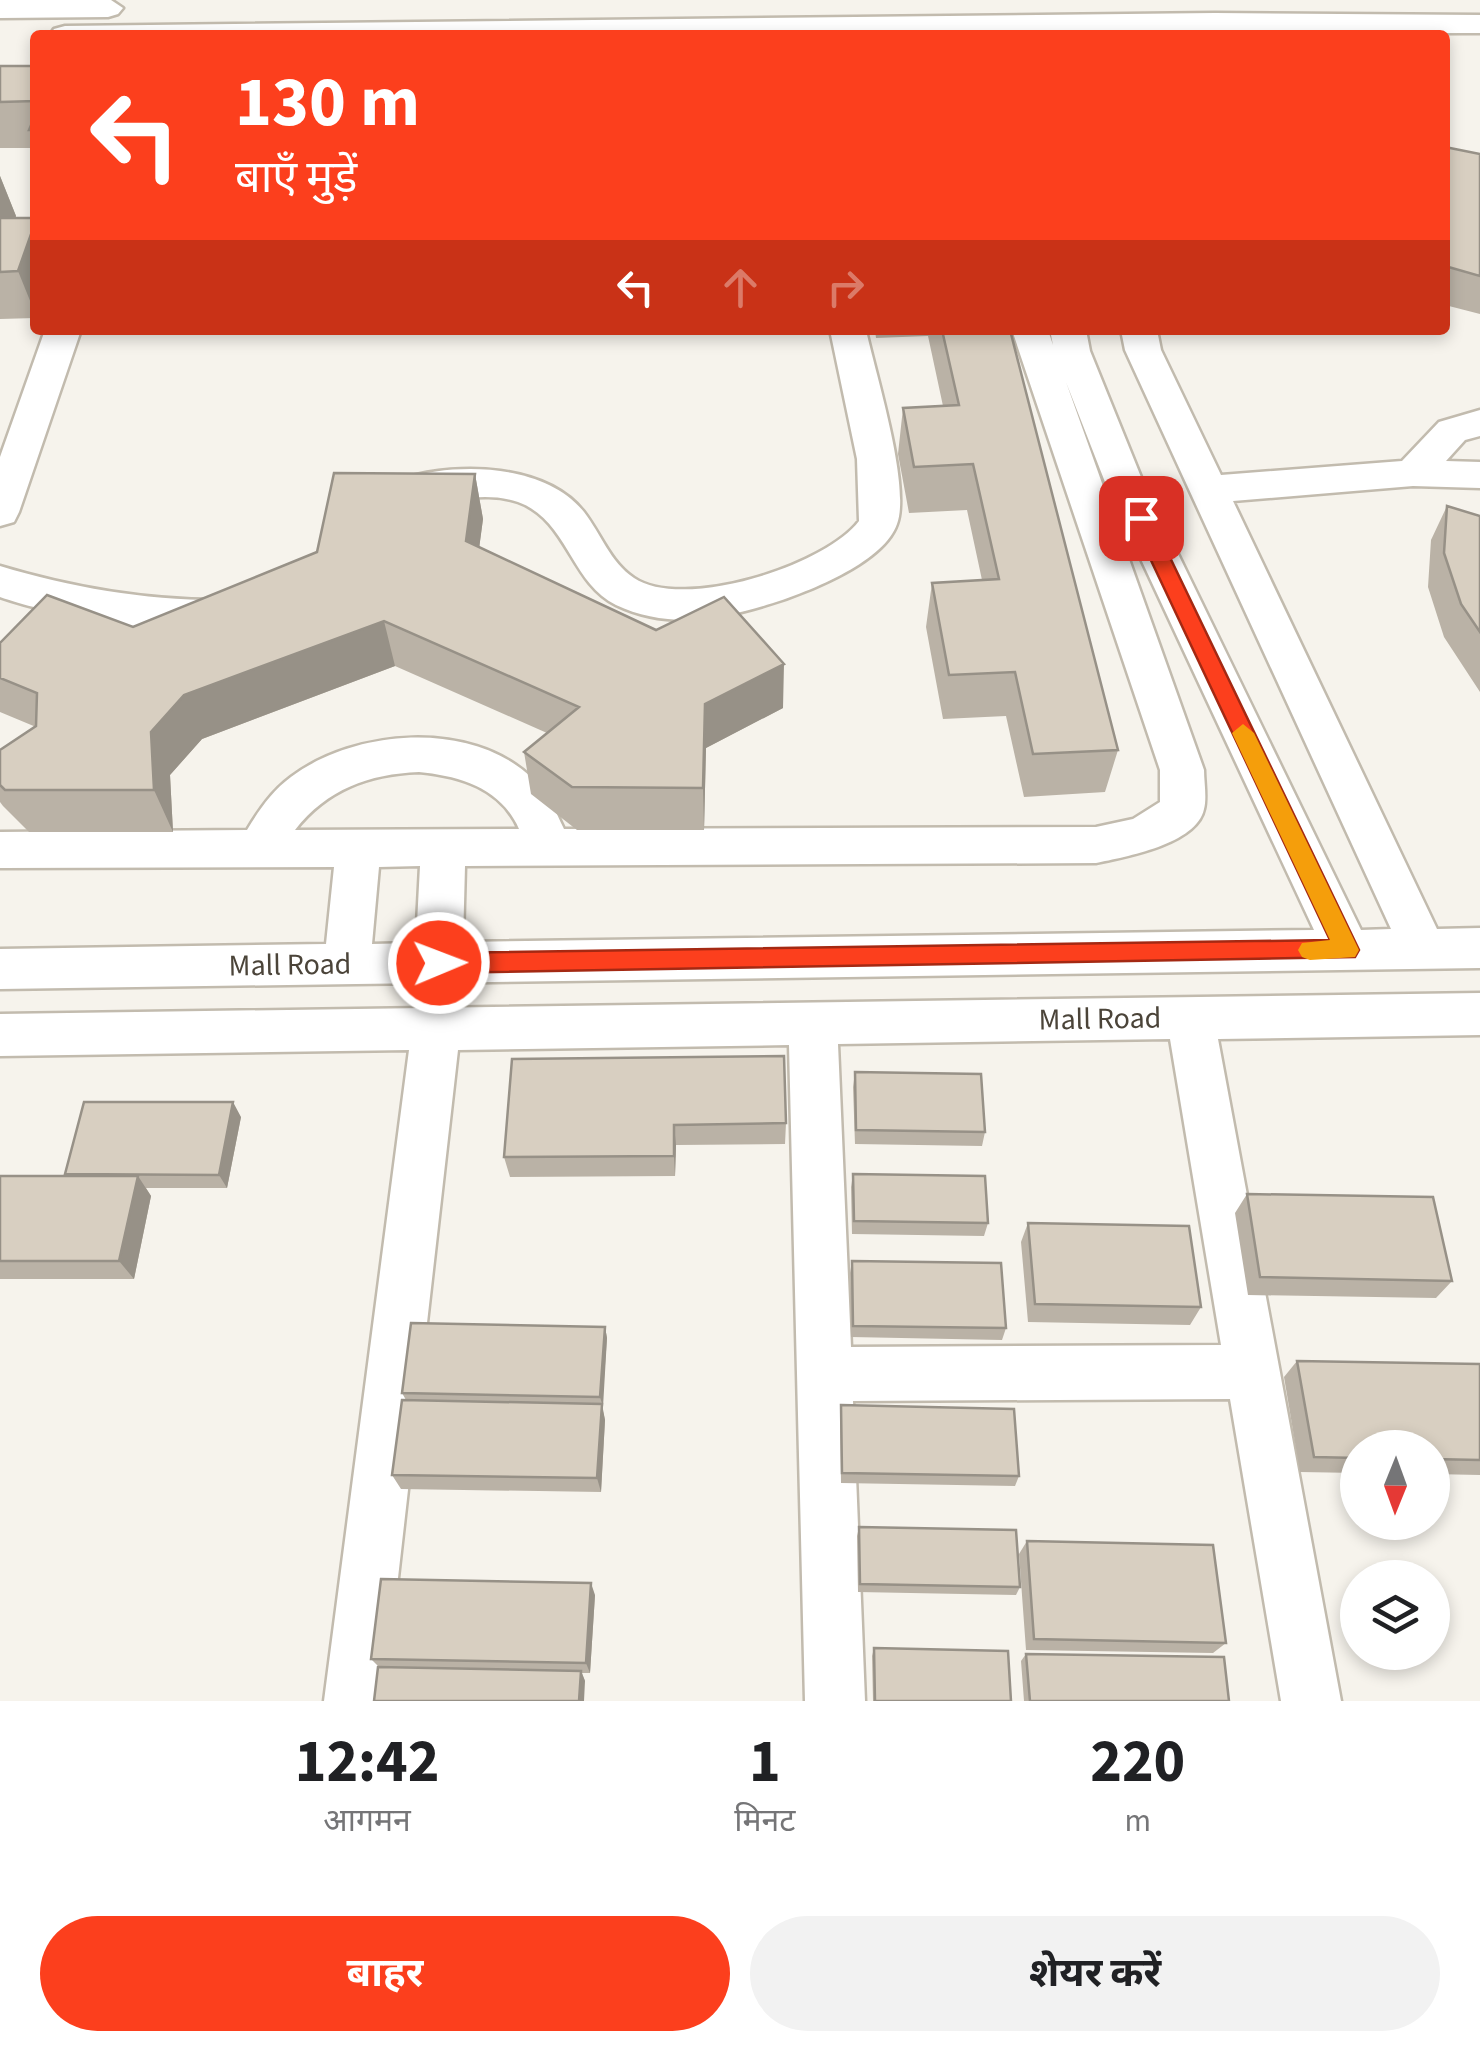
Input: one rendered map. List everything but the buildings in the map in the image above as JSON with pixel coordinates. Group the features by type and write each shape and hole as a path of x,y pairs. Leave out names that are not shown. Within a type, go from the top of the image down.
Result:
{"street":[{"path":"147,30 559,2 956,0"},
{"path":"0,9 841,30 1076,19 1480,24"},
{"path":"0,36 30,35"},
{"path":"0,512 61,335"},
{"path":"384,492 440,484 539,495 558,508 570,523 605,581 637,598 674,604 711,603 825,566 860,548 879,524 878,483 849,335"},
{"path":"0,850 1096,845 1144,835 1182,810 1182,770 1032,335"},
{"path":"1069,335 1124,482 1347,950"},
{"path":"1141,335 1144,350 1207,490 1423,948"},
{"path":"1413,473 1452,431 1480,423"},
{"path":"1207,490 1413,473 1480,476"},
{"path":"0,581 38,593 191,618 230,614 260,600"},
{"path":"260,849 286,808 323,779 369,760 418,753 465,760 505,780 534,810 548,848"},
{"path":"439,963 442,848"},
{"path":"347,964 358,849"},
{"name":"Mall Road","path":"0,970 1480,948"},
{"name":"Mall Road","path":"0,1035 1480,1014"},
{"path":"1190,1018 1311,1701"},
{"path":"813,1023 835,1701"},
{"path":"354,1701 436,1028"},
{"path":"824,1374 1252,1372"}],"slow traffic":[{"path":"1243,733 1347,950 1310,950"}],"route":[{"path":"439,963 1347,950 1141,518"}]}
